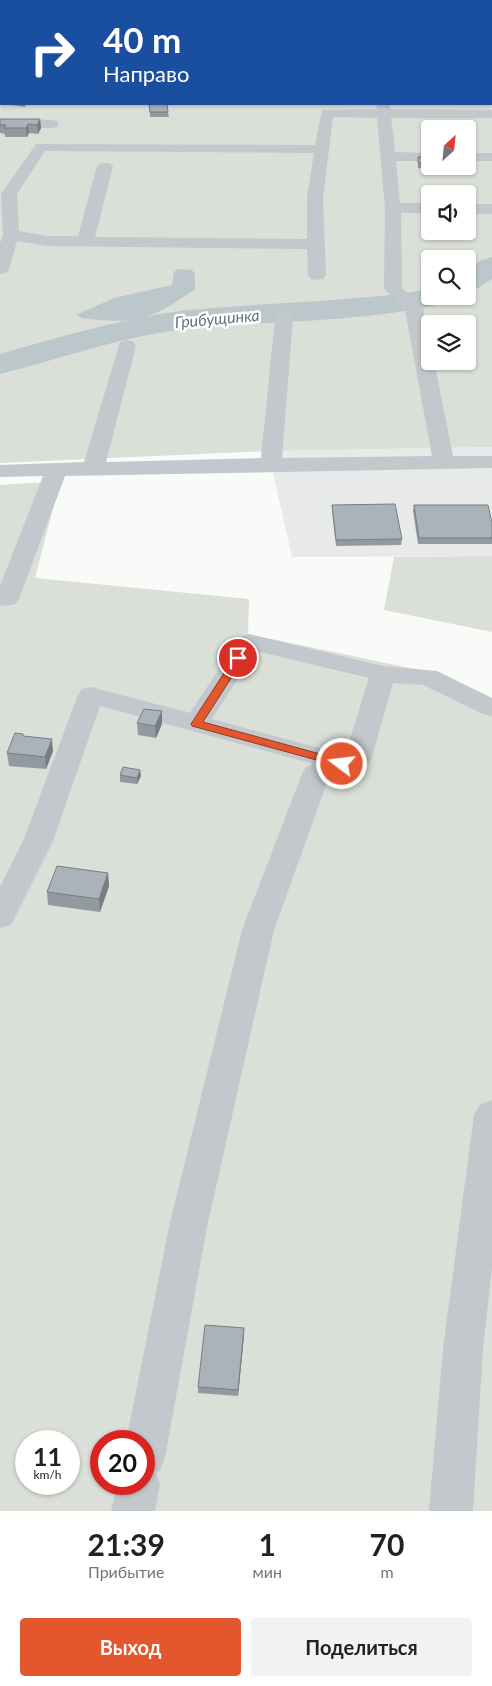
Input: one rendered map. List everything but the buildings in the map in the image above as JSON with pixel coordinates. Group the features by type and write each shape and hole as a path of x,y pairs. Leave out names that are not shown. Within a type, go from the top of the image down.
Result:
{"lane":[{"path":"316,275 315,198 328,108 383,108 492,114"},
{"path":"383,108 393,208 393,289 414,308 444,463"},
{"path":"0,123 55,118 41,148 9,194 12,235 0,270"},
{"path":"41,148 322,149"},
{"path":"388,156 421,157"},
{"path":"476,157 492,157"},
{"path":"85,242 105,166"},
{"path":"393,208 421,208"},
{"path":"476,209 492,209"},
{"path":"12,235 46,241 315,244"},
{"path":"271,465 284,318"},
{"path":"93,469 127,346"},
{"path":"0,472 492,462"},
{"path":"7,599 56,470"},
{"path":"196,724 249,642 383,674 428,677 492,708"},
{"path":"149,1430 188,1226 258,930 316,774 358,757 383,674"},
{"path":"0,918 38,841 91,695 342,764"},
{"path":"451,1511 462,1350 492,1115"},
{"path":"134,1511 137,1495"}],"shaded area":[{"path":"0,105 492,105 492,447 268,451 0,463"},
{"path":"178,269 192,270 195,274 195,289 154,314 142,318 116,321 82,318 76,315 114,298 172,285 174,272"},
{"path":"492,447 492,556 292,557 268,451"},
{"path":"60,481 35,578 249,599 248,634 429,672 492,701 492,1511 0,1511 0,485"},
{"path":"492,556 492,632 384,610 394,557"}],"waterway":[{"name":"Грибущинка","path":"476,277 492,266"},
{"name":"Грибущинка","path":"0,364 89,338 143,326 217,317 365,307 421,299"},
{"path":"131,311 143,326"}],"route":[{"path":"238,658 196,724 342,764"}]}
